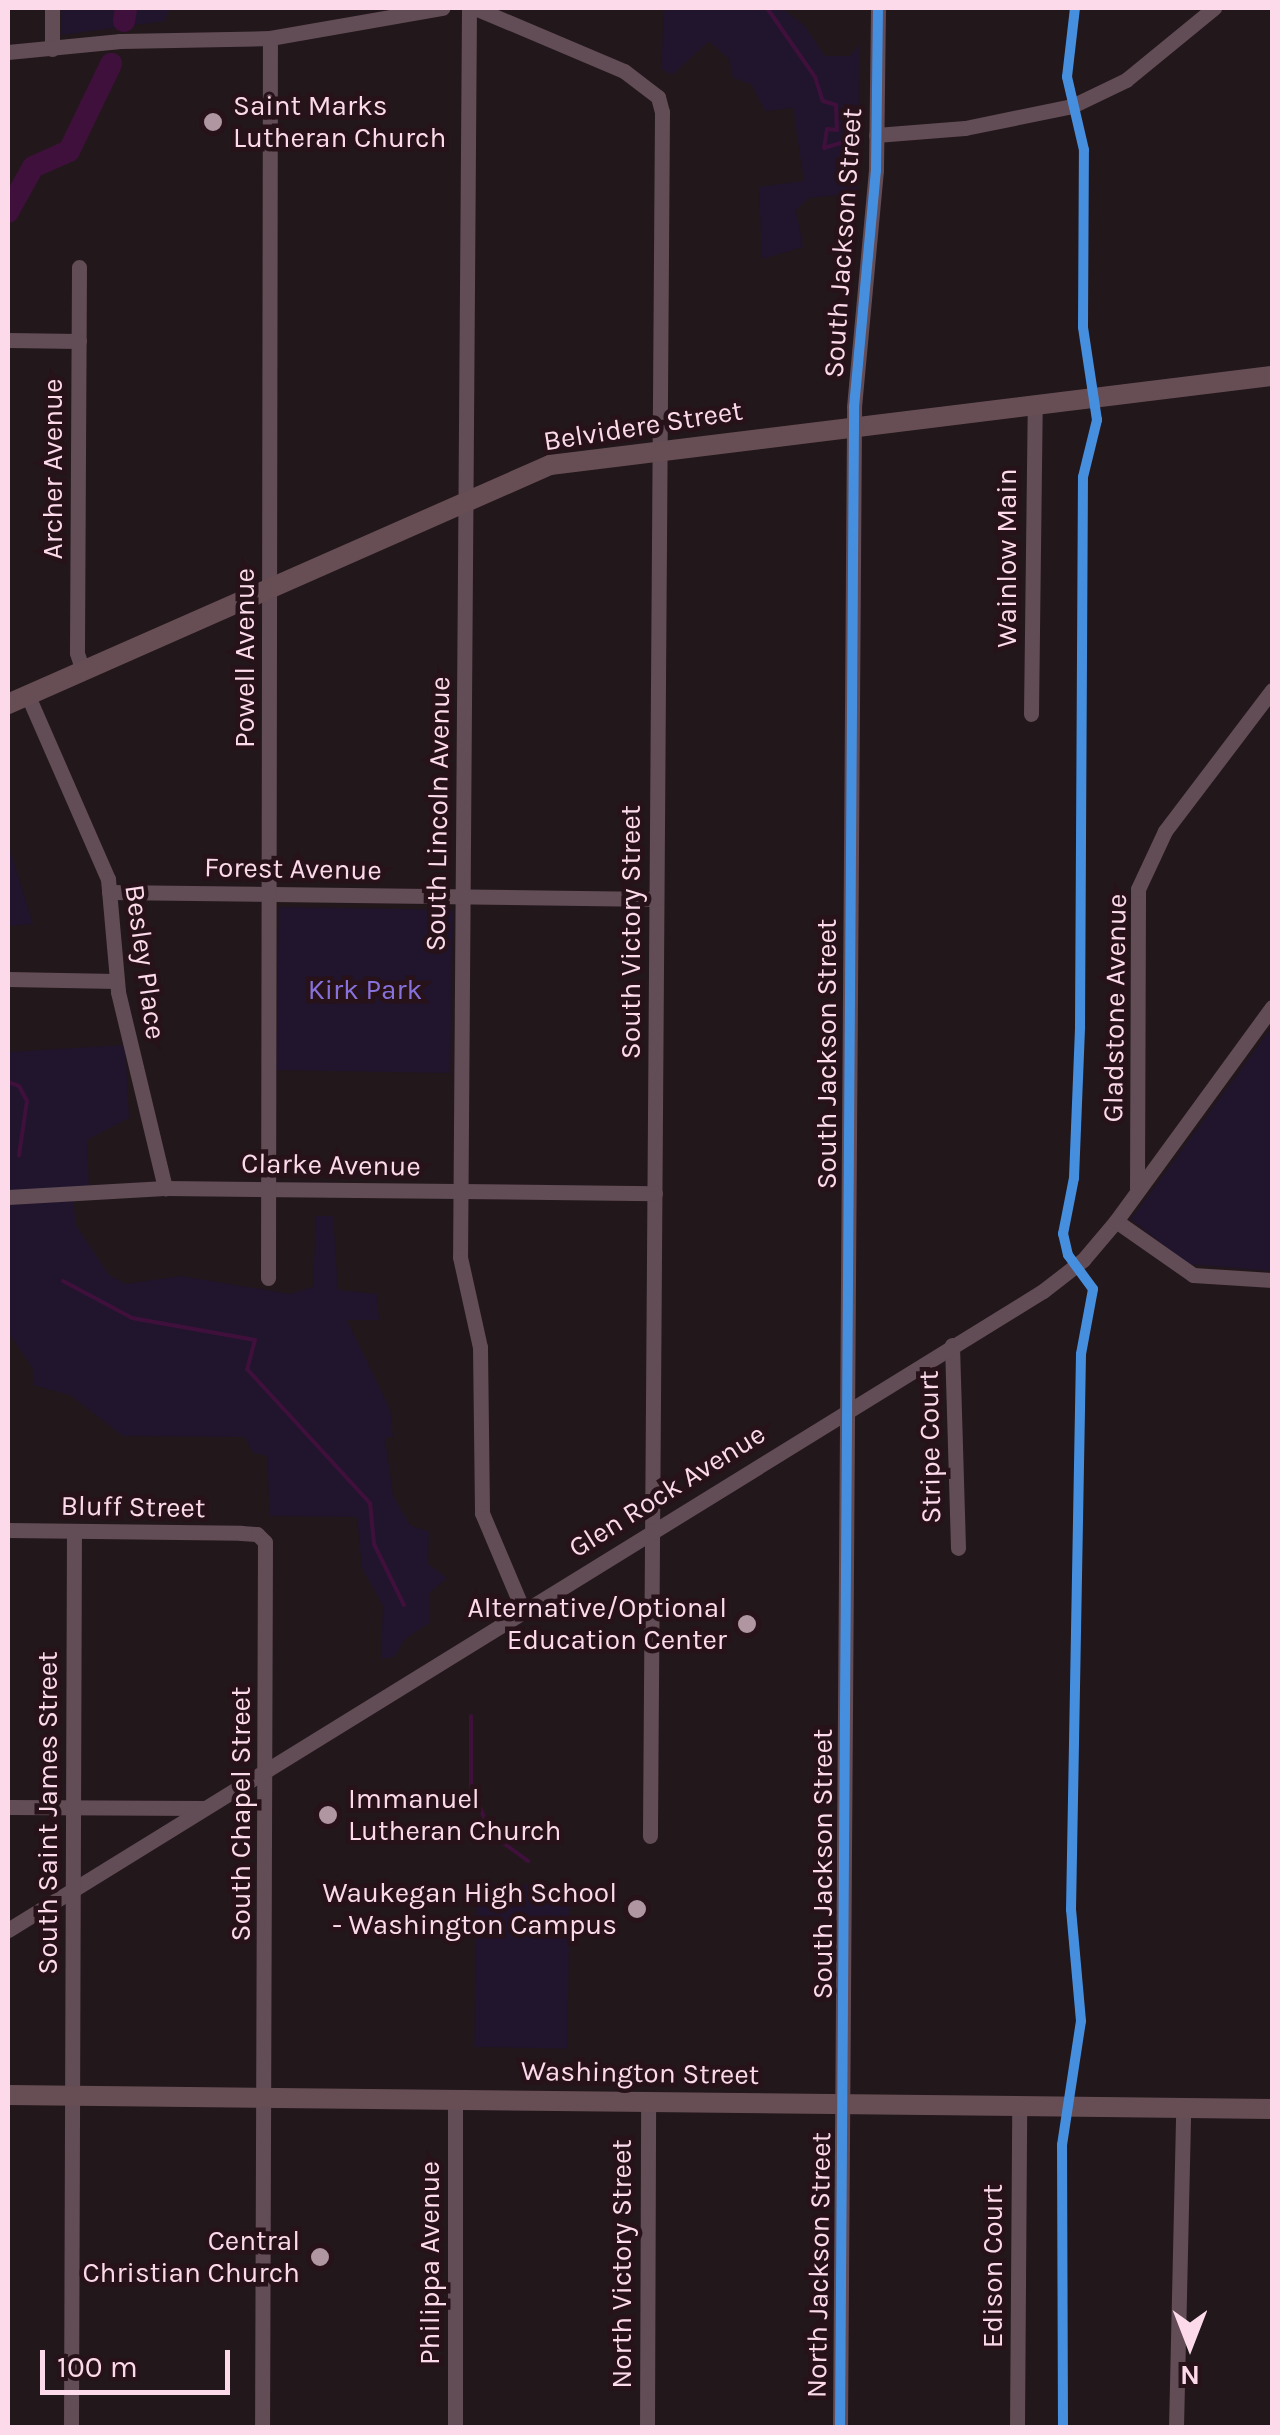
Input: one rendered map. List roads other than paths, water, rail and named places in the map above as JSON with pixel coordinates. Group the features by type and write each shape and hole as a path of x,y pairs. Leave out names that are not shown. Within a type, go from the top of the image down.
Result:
{"main road":[{"name":"Belvidere Street","path":"8,704 550,465 854,424 1272,376"},
{"name":"Washington Street","path":"8,2095 1272,2109"}],"street":[{"path":"52,8 52,50"},
{"path":"8,52 120,40 270,38 442,8"},
{"name":"South Victory Street","path":"472,8 602,60 639,80 661,104 650,1836"},
{"name":"South Lincoln Avenue","path":"472,8 460,1191 464,1290 480,1347 482,1512 523,1610"},
{"name":"South Jackson Street","path":"844,2102 854,424 876,135 878,8"},
{"path":"876,135 965,128 1072,106 1126,80 1214,8"},
{"name":"Powell Avenue","path":"268,1278 270,38"},
{"name":"Archer Avenue","path":"79,267 77,653 83,671"},
{"path":"8,340 79,340"},
{"name":"Wainlow Main","path":"1031,714 1035,403"},
{"name":"Gladstone Avenue","path":"1137,1188 1138,889 1165,831 1272,690"},
{"name":"Besley Place","path":"28,696 109,892 116,981 165,1188"},
{"name":"Forest Avenue","path":"109,892 656,899"},
{"path":"8,980 116,981"},
{"name":"Glen Rock Avenue","path":"8,1930 1078,1264 1116,1220 1272,1008"},
{"name":"Clarke Avenue","path":"8,1196 165,1188 655,1194"},
{"path":"1116,1220 1188,1273 1272,1280"},
{"name":"Stripe Court","path":"952,1345 958,1548"},
{"name":"Bluff Street","path":"8,1530 257,1534"},
{"name":"South Saint James Street","path":"71,2428 74,1532"},
{"name":"South Chapel Street","path":"257,1534 265,1542 268,1566 262,2428"},
{"path":"8,1807 204,1808"},
{"name":"Philippa Avenue","path":"455,2099 455,2428"},
{"name":"North Victory Street","path":"646,2428 648,2100"},
{"name":"North Jackson Street","path":"840,2428 844,2102"},
{"name":"Edison Court","path":"1017,2428 1019,2105"},
{"path":"1176,2428 1183,2108"}],"waterway":[{"path":"124,21 126,8"},
{"path":"767,8 815,77 823,101 836,105 837,130 827,129 824,148 857,138"},
{"path":"8,212 33,167 69,151 111,64"},
{"path":"8,1082 19,1086 27,1101 19,1155"},
{"path":"63,1281 132,1318 255,1340 247,1369 370,1503 374,1544 404,1605"},
{"path":"471,1716 471,1786 491,1834 528,1861"}],"place":[{"name":"Saint Marks Lutheran Church","path":"213,122"},
{"name":"Alternative/Optional Education Center","path":"747,1624"},
{"name":"Immanuel Lutheran Church","path":"328,1815"},
{"name":"Waukegan High School - Washington Campus","path":"637,1909"},
{"name":"Central Christian Church","path":"320,2257"}],"park label":[{"name":"Kirk Park","path":"365,990"}]}
